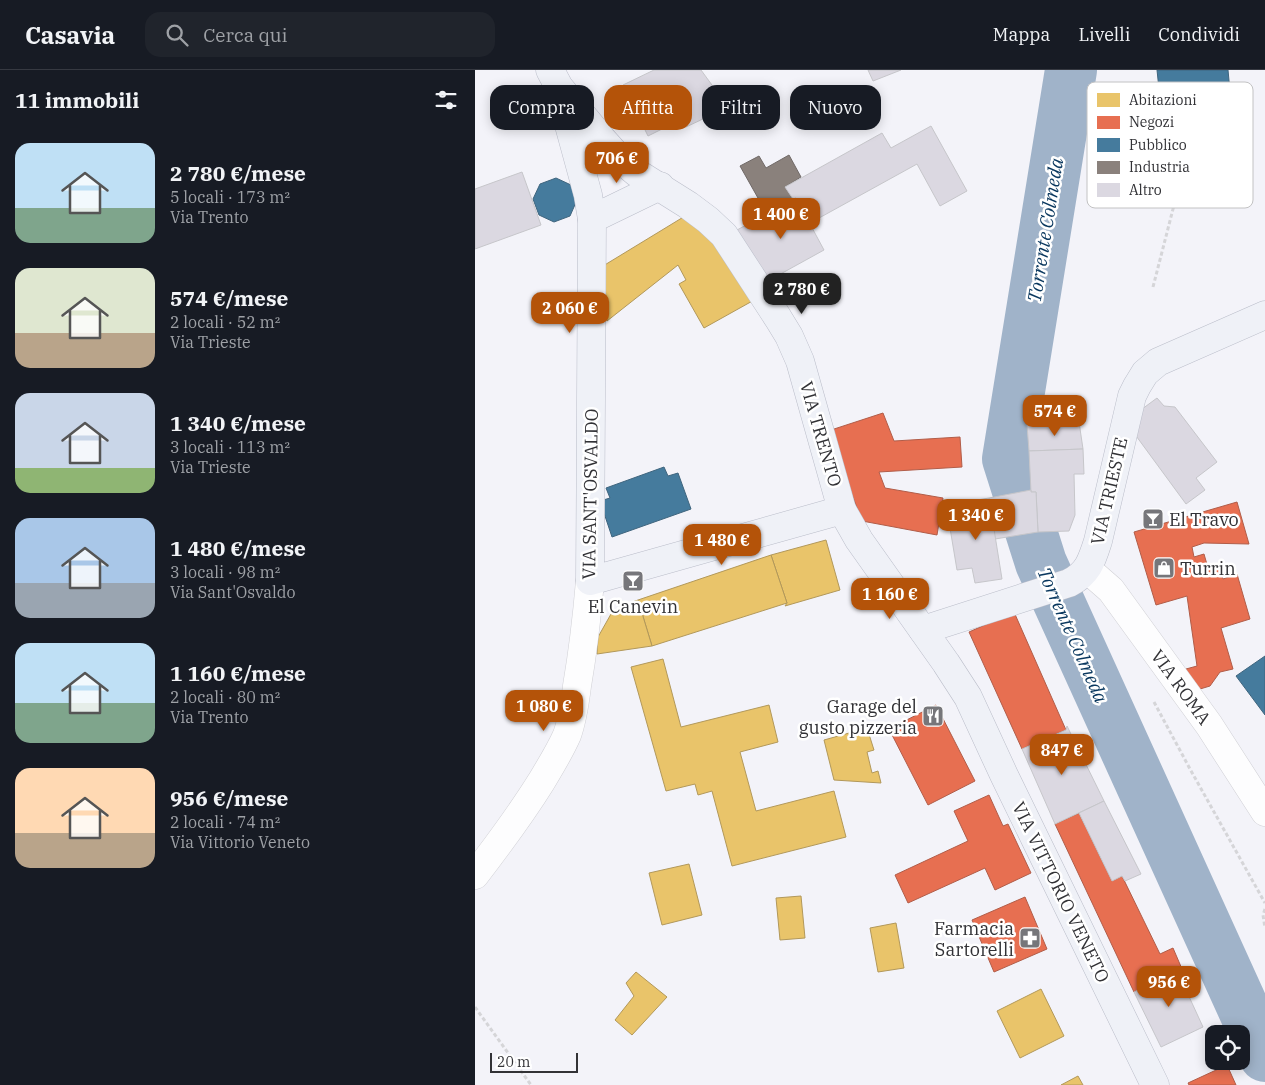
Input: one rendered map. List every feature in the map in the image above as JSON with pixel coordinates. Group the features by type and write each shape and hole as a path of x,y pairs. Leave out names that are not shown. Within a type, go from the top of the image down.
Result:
{"main road":[{"name":"VIA TRENTO","path":"554,78 619,158 708,220 723,235 750,273 789,336 800,361 842,510 859,540 968,697"},
{"name":"VIA SANT'OSVALDO","path":"554,78 589,195 592,219 590,580"},
{"path":"592,219 659,186"},
{"name":"VIA TRIESTE","path":"1078,576 1094,556 1132,396 1145,373 1158,362 1176,353 1265,315"},
{"path":"590,580 842,510"},
{"path":"923,630 1078,576"},
{"name":"VIA VITTORIO VENETO","path":"968,697 1008,784 1155,1085"}],"street":[{"name":"VIA ROMA","path":"1078,576 1111,590 1209,725 1265,812"},
{"name":"VIA SANT'OSVALDO","path":"475,875 532,796 551,766 567,734 583,654 590,580"}],"path":[{"path":"1153,287 1173,208"},
{"path":"1152,699 1265,903"},
{"path":"1265,909 1263,915 1265,928"},
{"path":"475,1007 531,1085"}],"building: Abitazioni":[{"path":"690,213 756,299 704,328 679,284 686,280 678,265 607,321 603,266"},
{"path":"826,540 840,590 785,606 787,603 771,555"},
{"path":"771,555 787,603 652,646 638,600"},
{"path":"638,600 652,646 597,654 598,637 611,614 623,605"},
{"path":"663,659 681,727 769,705 778,742 740,752 756,811 834,791 846,837 732,866 712,791 698,795 695,784 666,791 631,667"},
{"path":"867,728 874,750 867,752 872,773 878,771 881,783 834,780 824,740"},
{"path":"689,864 702,915 662,925 649,873"},
{"path":"801,896 805,938 780,940 776,898"},
{"path":"896,923 904,968 878,972 870,928"},
{"path":"636,972 667,997 632,1035 615,1020 634,996 626,983"},
{"path":"1041,989 1064,1036 1020,1058 997,1011"},
{"path":"1078,1076 1083,1085 1061,1085"}],"building: Negozi":[{"path":"883,413 894,441 960,437 962,467 879,472 885,488 943,498 937,535 862,521 828,431"},
{"path":"1237,502 1249,544 1204,543 1192,547 1194,557 1204,554 1208,568 1219,565 1223,579 1237,574 1250,619 1221,628 1233,669 1220,672 1210,686 1200,689 1191,686 1186,669 1197,666 1187,596 1156,605 1134,532"},
{"path":"1014,612 1066,730 1022,749 969,632"},
{"path":"936,705 975,781 928,805 889,729"},
{"path":"989,795 1003,826 1008,824 1031,873 995,890 985,868 908,903 895,875 968,841 954,811"},
{"path":"1079,813 1112,881 1122,876 1160,954 1173,948 1182,969 1134,992 1055,824"},
{"path":"1025,897 1047,949 994,972 972,920"},
{"path":"1216,1070 1229,1070 1236,1085 1189,1085 1188,1083"}],"building: Pubblico":[{"path":"1157,70 1228,70 1229,82 1158,82"},
{"path":"556,178 571,185 577,200 570,216 554,222 539,215 533,199 540,184"},
{"path":"664,467 668,476 678,473 691,509 612,537 600,501 610,498 606,488"},
{"path":"1265,656 1265,715 1236,676"}],"building: Industria":[{"path":"789,155 801,177 785,187 793,199 767,214 740,166 759,156 766,168"}],"building: Altro":[{"path":"654,70 701,70 712,85 702,85 702,119 692,124 692,85 623,85"},
{"path":"868,70 901,70 873,81"},
{"path":"931,126 967,191 940,206 917,164 810,223 796,198 793,199 785,187 882,133 891,148"},
{"path":"645,130 660,130 648,136"},
{"path":"522,172 541,225 475,249 475,189"},
{"path":"796,198 824,250 766,282 737,230"},
{"path":"1157,398 1164,406 1175,407 1217,462 1196,478 1205,490 1186,504 1131,429 1134,415"},
{"path":"1079,422 1083,449 1029,451 1027,425"},
{"path":"1083,449 1084,474 1074,474 1075,515 1069,531 1038,532 1036,492 1031,492 1029,451"},
{"path":"1031,490 1031,492 1036,492 1038,532 995,539 989,498"},
{"path":"989,498 1002,579 975,583 972,568 957,570 948,516 962,513 960,503"},
{"path":"1067,726 1104,801 1055,824 1022,749 1066,730"},
{"path":"1104,801 1141,874 1125,881 1122,876 1112,881 1079,813"},
{"path":"1182,969 1191,988 1186,990 1203,1027 1161,1047 1134,992"}],"waterway":[{"name":"Torrente Colmeda","path":"1071,70 1008,459 1041,563 1265,1056"}],"place":[{"name":"El Travo","path":"1153,519"},
{"name":"Turrin","path":"1164,568"},
{"name":"El Canevin","path":"633,581"},
{"name":"Garage del gusto pizzeria","path":"933,716"},
{"name":"Farmacia Sartorelli","path":"1030,938"}]}
